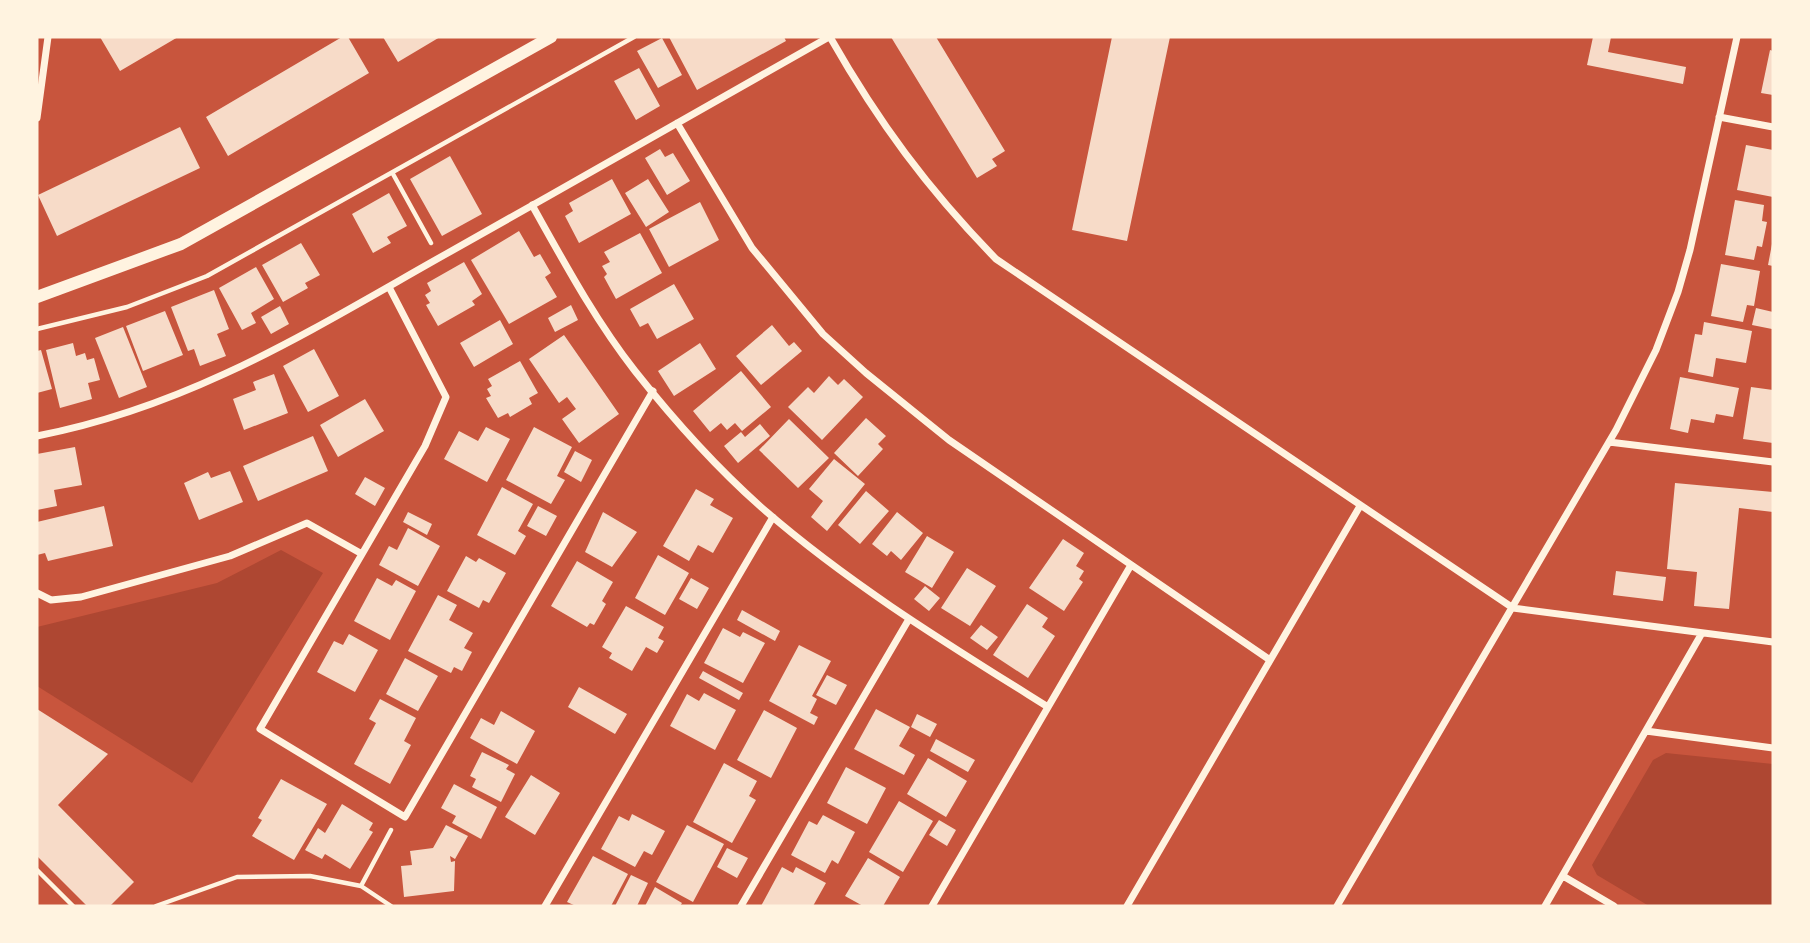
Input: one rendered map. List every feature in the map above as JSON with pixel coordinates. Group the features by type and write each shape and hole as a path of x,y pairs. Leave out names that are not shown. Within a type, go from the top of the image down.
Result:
{"street":[{"path":"37,118 48,37"},
{"path":"37,297 181,244 551,37"},
{"path":"37,436 106,420 204,386 273,352 830,37 897,146 929,187 996,259 1513,608 1773,642"},
{"path":"1337,906 1609,442 1656,350 1678,292 1737,37"},
{"path":"1719,117 1773,127"},
{"path":"677,123 712,186 752,248 823,334 866,373 949,440 1270,660"},
{"path":"532,205 584,299 653,391 713,460 773,517 850,579 908,619 1048,707"},
{"path":"389,287 446,397 425,446 260,729 405,817 653,391"},
{"path":"1609,442 1773,462"},
{"path":"1127,906 1360,506"},
{"path":"545,906 773,517"},
{"path":"37,593 51,600 81,597 230,556 307,523 362,554"},
{"path":"932,906 1131,565"},
{"path":"741,906 908,619"},
{"path":"1545,906 1702,633"},
{"path":"1646,731 1773,748"},
{"path":"1563,876 1614,906"}],"path":[{"path":"37,329 127,307 207,276 634,37"},
{"path":"393,174 439,258"},
{"path":"361,886 400,813"},
{"path":"37,870 72,906"},
{"path":"156,906 237,877 310,876 361,886 391,906"}],"shaded area":[{"path":"281,550 323,573 192,783 37,686 37,627 217,583"},
{"path":"1666,753 1773,764 1773,906 1649,906 1597,875 1592,865 1653,760"}],"building":[{"path":"100,37 178,37 120,71"},
{"path":"342,37 348,37 369,73 228,156 206,117"},
{"path":"383,37 440,37 398,62"},
{"path":"669,37 784,37 786,41 697,90"},
{"path":"891,37 936,37 1005,151 992,159 997,166 977,178"},
{"path":"1112,37 1170,37 1127,241 1072,230"},
{"path":"1593,37 1611,37 1608,52 1686,67 1683,84 1587,65"},
{"path":"662,38 682,75 658,88 637,51"},
{"path":"1770,50 1773,51 1773,95 1761,93"},
{"path":"639,68 660,106 636,120 614,81"},
{"path":"180,127 200,168 57,236 38,195"},
{"path":"1746,145 1773,150 1773,197 1737,190"},
{"path":"660,149 665,157 673,153 690,181 667,195 645,158"},
{"path":"450,156 482,214 442,236 410,179"},
{"path":"612,179 631,214 579,243 565,216 573,211 569,203"},
{"path":"648,179 669,212 646,227 625,193"},
{"path":"389,193 407,226 387,237 391,243 373,253 352,214"},
{"path":"1735,200 1764,205 1762,221 1767,222 1762,247 1757,246 1754,260 1725,255"},
{"path":"700,202 719,240 669,267 649,229"},
{"path":"519,231 534,257 540,254 551,273 545,277 557,297 509,324 471,260"},
{"path":"640,233 662,273 616,299 604,277 607,274 602,266 610,262 604,252"},
{"path":"301,243 320,275 305,283 308,288 283,302 262,265"},
{"path":"1773,244 1773,266 1768,265"},
{"path":"464,262 482,294 472,301 475,305 438,326 426,305 430,303 425,295 431,291 427,283"},
{"path":"1721,264 1760,271 1754,306 1747,305 1743,322 1711,316"},
{"path":"256,267 274,299 251,313 256,323 242,330 219,288"},
{"path":"674,284 694,319 657,339 648,323 640,327 630,309"},
{"path":"214,290 229,329 217,334 226,356 200,366 194,349 188,351 171,307"},
{"path":"571,305 578,320 555,332 548,318"},
{"path":"280,306 289,324 271,334 261,317"},
{"path":"1756,308 1773,312 1772,329 1752,325"},
{"path":"165,311 183,355 143,371 126,326"},
{"path":"500,320 513,344 474,367 460,343"},
{"path":"1704,322 1752,331 1746,363 1716,358 1713,377 1688,372 1695,334 1702,335"},
{"path":"772,325 789,346 794,342 802,351 761,385 736,356"},
{"path":"123,327 147,387 119,398 95,338"},
{"path":"564,335 619,414 579,443 562,419 576,409 567,397 559,403 529,359"},
{"path":"73,343 76,356 85,353 87,360 94,358 100,380 88,383 92,399 60,408 46,350"},
{"path":"700,343 716,369 674,396 658,371"},
{"path":"314,349 339,396 308,412 283,366"},
{"path":"41,350 52,389 37,393 37,351"},
{"path":"520,361 538,393 529,398 532,404 510,417 508,413 498,418 486,398 491,396 487,389 492,386 488,379"},
{"path":"741,371 771,407 742,431 735,423 727,430 721,423 710,432 693,411"},
{"path":"274,374 288,413 244,430 233,399 256,390 253,382"},
{"path":"829,376 838,385 844,379 863,397 822,440 788,407 808,387 814,393"},
{"path":"1680,377 1739,388 1733,417 1716,414 1714,423 1691,419 1688,433 1670,429"},
{"path":"1751,387 1773,390 1773,443 1743,439"},
{"path":"365,399 384,431 338,457 320,425"},
{"path":"866,418 886,436 878,444 883,449 858,476 834,453"},
{"path":"789,419 829,458 798,488 759,450"},
{"path":"760,424 770,436 738,463 724,446 741,432 745,437"},
{"path":"486,427 510,439 487,482 444,459 459,431 478,441"},
{"path":"534,427 572,447 557,476 565,480 551,504 506,480"},
{"path":"313,436 328,471 258,501 243,466"},
{"path":"75,447 82,485 54,490 57,506 37,510 37,454"},
{"path":"575,451 592,460 581,482 564,472"},
{"path":"834,459 865,484 827,531 811,517 823,501 809,489"},
{"path":"230,471 243,502 199,520 184,483 208,472 211,478"},
{"path":"365,477 385,488 375,506 355,494"},
{"path":"1675,483 1773,492 1773,512 1739,508 1729,609 1694,606 1697,572 1667,569"},
{"path":"502,487 533,504 518,531 526,536 515,555 477,535"},
{"path":"696,489 714,499 710,505 733,518 713,553 698,545 689,561 663,546"},
{"path":"866,491 889,511 860,544 838,525"},
{"path":"104,506 113,546 48,561 45,553 37,555 37,522"},
{"path":"538,506 557,516 546,536 527,526"},
{"path":"408,512 432,524 427,535 403,522"},
{"path":"603,512 637,532 612,567 585,552"},
{"path":"897,512 923,533 901,560 891,551 887,556 872,544"},
{"path":"408,528 440,546 418,586 379,565 389,546 397,550"},
{"path":"927,536 954,552 932,588 905,572"},
{"path":"1063,539 1084,553 1076,566 1084,571 1079,579 1083,582 1064,611 1029,588"},
{"path":"658,555 689,573 665,615 635,598"},
{"path":"466,556 476,562 479,558 506,573 489,603 483,600 479,608 447,591"},
{"path":"577,561 613,582 602,601 606,604 594,625 590,623 587,627 551,606"},
{"path":"967,568 996,586 970,626 941,608"},
{"path":"1616,571 1666,577 1663,601 1613,595"},
{"path":"377,578 392,586 396,580 416,591 390,640 354,621"},
{"path":"691,578 709,588 697,609 679,599"},
{"path":"925,586 940,598 929,611 914,599"},
{"path":"438,595 457,605 449,620 473,633 464,648 472,652 462,671 454,667 451,673 408,651"},
{"path":"1027,604 1048,618 1042,627 1055,636 1028,678 993,655"},
{"path":"626,606 664,627 658,638 664,641 657,653 646,647 632,671 609,658 612,653 602,647"},
{"path":"742,610 780,631 775,641 737,620"},
{"path":"981,625 998,637 987,650 970,638"},
{"path":"723,628 740,637 743,632 765,643 743,683 704,663"},
{"path":"349,634 378,650 355,692 317,672 334,641 343,645"},
{"path":"799,645 831,661 812,696 817,699 810,713 818,717 814,725 769,701"},
{"path":"405,658 438,676 418,711 386,694"},
{"path":"703,671 743,693 739,700 699,678"},
{"path":"827,675 847,685 836,705 816,695"},
{"path":"579,687 627,714 615,734 568,707"},
{"path":"704,693 736,710 715,750 670,726 687,694 699,701"},
{"path":"380,699 416,718 404,741 411,745 390,784 354,764 376,723 369,719"},
{"path":"37,709 108,754 58,805 134,882 110,906 87,906 37,856"},
{"path":"876,709 910,727 899,746 915,755 904,775 854,749"},
{"path":"764,710 797,728 771,778 737,760"},
{"path":"501,711 535,731 517,764 470,738 481,718 494,725"},
{"path":"917,714 937,724 930,737 911,727"},
{"path":"936,739 975,760 968,772 930,751"},
{"path":"482,752 509,765 506,769 515,774 501,802 472,787 476,779 470,776"},
{"path":"928,758 967,781 946,817 907,794"},
{"path":"724,763 757,781 749,796 756,800 732,843 693,822"},
{"path":"846,767 886,788 867,824 827,803"},
{"path":"531,775 560,793 535,835 505,817"},
{"path":"281,779 327,804 294,860 252,836 262,820 258,818"},
{"path":"454,784 497,807 481,839 452,823 456,816 441,808"},
{"path":"899,801 933,821 903,872 869,852"},
{"path":"342,804 373,823 369,830 373,832 350,869 325,854 322,859 305,850 318,828 325,833"},
{"path":"632,814 665,831 652,855 644,851 635,867 601,849 619,816 629,821"},
{"path":"823,815 855,832 838,864 832,860 825,873 791,855 809,821 817,825"},
{"path":"939,820 956,830 947,846 929,835"},
{"path":"446,825 468,836 455,859 450,856 451,862 455,861 454,891 404,897 401,866 412,865 410,851 433,848"},
{"path":"687,825 724,844 693,902 656,882"},
{"path":"727,848 748,858 737,878 717,867"},
{"path":"593,856 628,874 611,906 576,906 567,902"},
{"path":"868,858 900,877 883,906 863,906 845,896"},
{"path":"782,867 793,873 796,867 826,883 813,906 761,906"},
{"path":"631,875 648,883 637,906 615,906"},
{"path":"655,887 682,903 680,906 645,906"}]}
